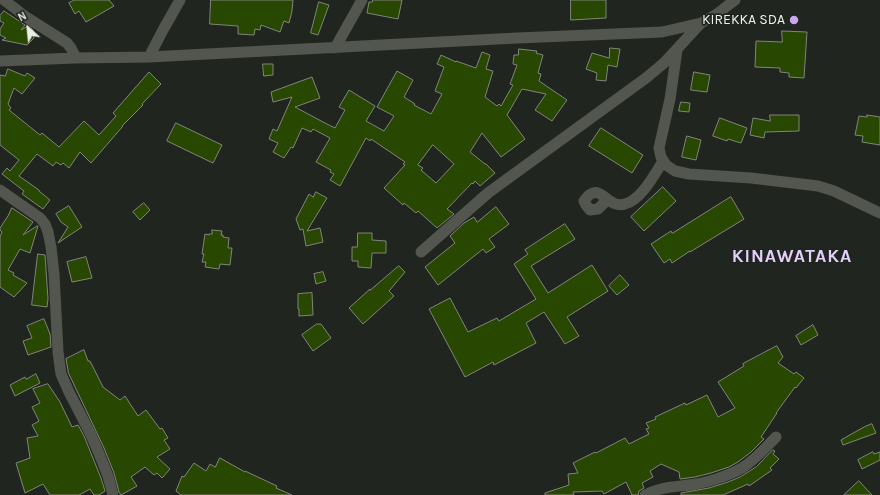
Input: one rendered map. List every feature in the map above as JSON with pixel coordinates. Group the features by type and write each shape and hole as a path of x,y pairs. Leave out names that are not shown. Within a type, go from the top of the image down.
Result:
{"street":[{"path":"4,0 26,17 67,43 76,58"},
{"path":"149,57 180,0"},
{"path":"335,48 362,0"},
{"path":"421,252 488,193 646,78 664,63 701,24 735,0"},
{"path":"0,61 149,57 662,32 701,24"},
{"path":"677,50 670,98 659,148 661,157 666,165 675,171 689,174 751,178 818,186 834,191 880,212"},
{"path":"607,200 616,205 625,204 632,200 647,187 663,161"},
{"path":"0,190 40,218 45,224 48,232 54,274 58,352 61,374 98,451 108,476 113,495"},
{"path":"645,495 661,488 708,482 741,468 760,453 776,437"}],"building":[{"path":"75,0 109,0 114,6 86,22 79,11 75,14 69,3"},
{"path":"211,0 293,0 289,23 284,21 280,32 261,25 260,30 255,29 254,35 238,34 238,26 210,24"},
{"path":"373,0 402,0 398,19 367,13 369,2 372,2"},
{"path":"571,0 606,0 606,18 571,20"},
{"path":"319,2 329,5 318,35 311,33"},
{"path":"4,11 25,25 21,30 28,26 33,30 34,38 27,45 2,40 6,38 0,35 0,29 4,23 0,21 0,16"},
{"path":"782,31 807,32 804,78 789,77 789,73 780,72 780,68 755,67 756,41 782,42"},
{"path":"610,48 620,49 617,67 608,65 606,81 596,80 597,73 586,69 592,53 609,58"},
{"path":"519,49 537,51 536,53 543,55 538,73 541,74 539,81 567,100 552,121 535,110 546,94 522,89 507,115 525,139 501,157 482,133 470,152 495,173 480,186 475,181 473,184 472,183 447,209 454,214 437,228 418,211 416,213 404,203 403,205 384,188 405,165 403,164 405,162 371,139 370,141 366,138 340,186 330,180 334,174 330,172 331,170 316,162 330,138 313,129 311,132 302,128 293,148 291,147 284,158 273,152 278,143 269,139 273,129 277,131 292,97 273,102 271,92 312,77 320,98 295,107 335,128 345,110 339,107 349,90 375,106 366,121 384,131 394,116 377,107 397,71 413,80 404,97 415,104 414,105 431,114 442,94 435,91 444,67 437,64 441,55 456,62 476,68 482,52 490,55 486,69 493,71 485,97 497,106 499,104 501,106 513,85 510,84 517,65 513,64 514,55 518,55","holes":["433,145 454,164 436,183 421,170 423,168 418,165"]},
{"path":"263,64 273,64 273,75 264,76"},
{"path":"8,69 25,76 27,73 35,78 22,94 14,88 8,104 11,108 9,110 40,135 42,133 59,147 84,121 99,135 116,116 113,113 149,72 161,84 122,126 91,163 80,152 69,168 63,163 61,165 56,162 53,166 37,154 19,176 50,200 43,209 22,194 24,191 2,174 7,168 10,171 19,160 0,145 0,75 5,76"},
{"path":"694,72 710,75 707,92 691,90"},
{"path":"681,102 690,103 689,112 679,111"},
{"path":"770,115 799,115 799,131 765,132 764,138 750,135 753,118 770,121"},
{"path":"867,115 880,117 880,145 862,142 863,136 855,135 859,116 867,117"},
{"path":"720,118 747,128 741,143 728,139 727,141 713,136"},
{"path":"176,123 222,145 213,163 167,141"},
{"path":"601,128 643,155 632,173 589,146"},
{"path":"687,136 701,140 696,160 682,157"},
{"path":"663,187 676,201 644,231 631,217"},
{"path":"316,192 327,198 307,231 320,228 323,242 306,246 303,229 300,230 296,219 309,194 313,197"},
{"path":"731,197 744,219 672,263 670,259 664,263 651,244"},
{"path":"144,203 150,210 140,220 133,212"},
{"path":"69,206 82,227 58,243 68,227 61,222 56,214"},
{"path":"496,207 509,224 489,239 495,247 486,253 483,249 438,285 425,267 455,243 450,236 464,223 474,217 477,222"},
{"path":"12,208 33,222 23,235 38,226 30,253 20,249 8,270 14,273 13,275 27,283 14,297 0,287 0,237 2,232 0,228"},
{"path":"565,224 575,239 531,266 548,293 592,265 608,291 567,317 579,336 565,344 544,312 526,323 536,343 494,365 493,362 465,377 429,309 450,298 468,332 497,318 499,321 536,299 514,264 528,254 525,250"},
{"path":"212,230 222,231 221,235 223,235 223,237 229,238 228,248 232,248 230,265 220,264 219,269 205,267 206,262 202,262 205,234 212,234"},
{"path":"358,233 372,233 372,240 386,241 386,253 372,253 371,268 358,267 358,261 352,261 352,247 357,247"},
{"path":"38,254 45,255 48,299 47,307 32,305"},
{"path":"86,257 92,278 72,282 67,262"},
{"path":"399,266 405,272 389,291 394,296 363,324 349,308"},
{"path":"323,272 326,281 316,284 314,274"},
{"path":"620,275 629,285 617,295 609,286"},
{"path":"312,293 313,315 299,316 298,294"},
{"path":"44,319 50,334 51,347 28,355 23,341 32,338 27,326"},
{"path":"317,324 321,324 331,338 313,351 302,335"},
{"path":"813,325 818,335 801,345 796,336"},
{"path":"777,346 783,357 778,363 794,374 796,372 804,378 796,388 795,387 776,413 761,437 764,439 738,462 729,467 711,473 680,479 679,472 661,464 650,471 653,477 642,483 644,488 639,491 638,495 632,495 626,482 604,494 602,491 573,492 574,495 545,495 545,493 569,485 568,474 578,473 573,463 625,438 629,444 649,434 646,429 649,428 646,423 656,419 655,417 685,403 686,405 707,395 718,417 735,408 718,382 744,366 743,364"},
{"path":"84,350 88,361 90,361 103,387 120,400 125,396 138,416 146,410 160,429 162,428 168,438 164,440 170,449 157,457 170,469 162,478 157,473 154,475 145,467 131,477 137,486 121,495 119,492 114,473 104,448 68,372 66,359"},
{"path":"36,374 40,383 15,396 10,385 25,377 26,379"},
{"path":"48,384 60,402 72,427 78,425 84,436 105,491 99,495 94,495 90,489 79,495 50,495 43,484 25,493 16,463 30,458 27,438 38,436 32,425 39,421 32,407 40,403 33,389"},
{"path":"872,424 876,433 843,445 841,440"},
{"path":"773,450 775,451 773,454 779,459 770,468 772,470 749,486 748,484 723,495 681,495 681,493 709,488 740,477 756,467"},
{"path":"873,452 874,454 880,452 880,460 862,469 858,460"},
{"path":"220,458 292,495 181,495 176,491 182,476 184,477 194,463 206,471 210,464 215,467"},
{"path":"859,481 872,495 844,495"}],"place":[{"name":"KIREKKA SDA","path":"794,20"}],"district":[{"name":"KINAWATAKA","path":"792,257"}]}
